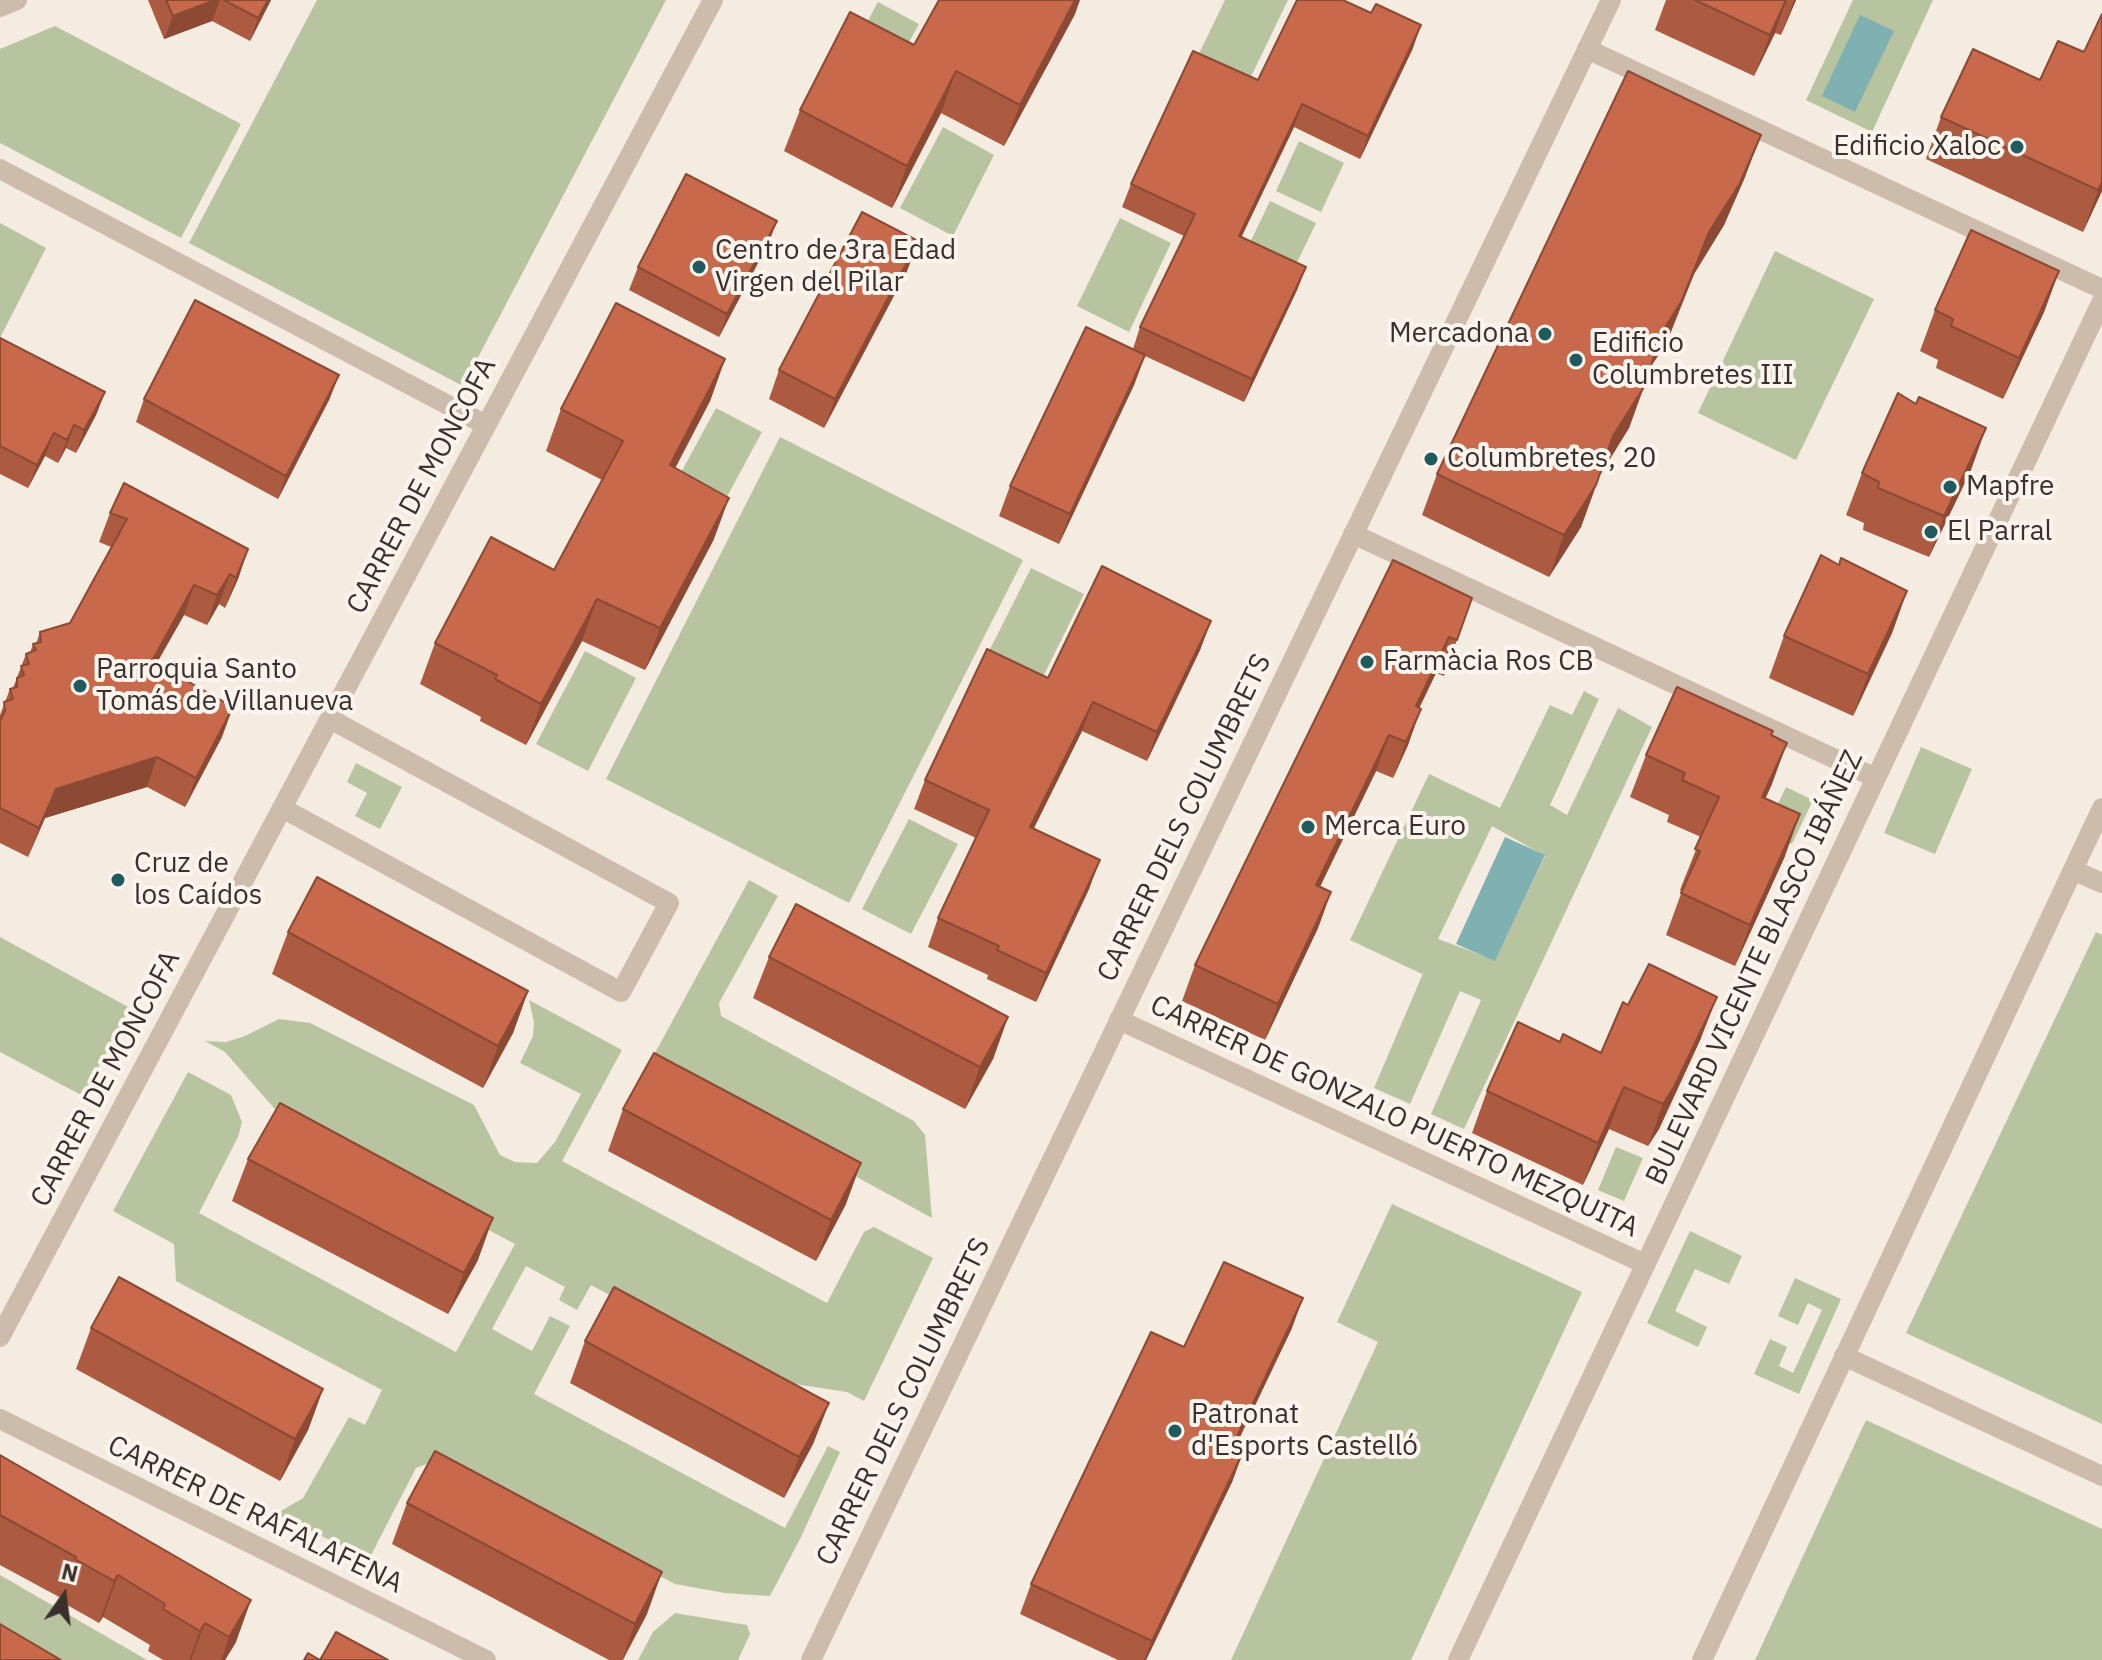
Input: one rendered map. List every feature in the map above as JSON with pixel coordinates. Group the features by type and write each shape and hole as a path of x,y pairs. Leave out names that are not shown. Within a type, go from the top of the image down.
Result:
{"street":[{"path":"0,7 17,0"},
{"name":"CARRER DE MONCOFA","path":"0,1337 713,0"},
{"name":"CARRER DELS COLUMBRETS","path":"811,1660 1611,0"},
{"path":"1587,49 2102,289"},
{"path":"0,169 486,425"},
{"name":"BULEVARD VICENTE BLASCO IBÁÑEZ","path":"1458,1660 2102,301"},
{"path":"1353,534 1876,778"},
{"path":"282,808 621,992 669,903 330,719"},
{"path":"1702,1660 2102,808"},
{"path":"2073,870 2102,883"},
{"name":"CARRER DE GONZALO PUERTO MEZQUITA","path":"1119,1020 1645,1264"},
{"path":"1844,1356 2102,1476"},
{"name":"CARRER DE RAFALAFENA","path":"0,1419 486,1660"}],"green space":[{"path":"317,0 666,0 463,386 189,243"},
{"path":"1225,0 1288,0 1244,91 1193,66"},
{"path":"1853,0 1933,0 1872,132 1806,100"},
{"path":"878,2 919,24 895,68 854,46"},
{"path":"55,26 241,124 181,238 0,143 0,49"},
{"path":"943,127 994,155 953,236 900,208"},
{"path":"1299,141 1344,163 1321,212 1276,191"},
{"path":"1270,201 1316,223 1291,275 1245,253"},
{"path":"1120,218 1171,243 1129,332 1077,306"},
{"path":"0,223 46,248 0,338"},
{"path":"1775,251 1874,299 1796,460 1698,413"},
{"path":"716,408 762,432 710,528 664,504"},
{"path":"780,437 1023,560 849,903 606,779"},
{"path":"1031,568 1084,594 1034,695 980,669"},
{"path":"585,651 636,678 588,771 536,744"},
{"path":"1584,691 1599,699 1550,805 1567,815 1618,708 1652,727 1464,1129 1431,1114 1481,1000 1460,991 1410,1104 1374,1088 1424,971 1422,974 1350,940 1429,774 1500,808 1550,705 1572,715","holes":["1492,826 1545,856 1495,960 1438,939"]},
{"path":"1921,747 1972,769 1935,854 1884,833"},
{"path":"356,763 402,787 380,829 355,816 367,793 347,782"},
{"path":"1786,787 1813,800 1792,844 1765,831"},
{"path":"909,819 958,844 911,934 862,909"},
{"path":"749,880 778,896 719,1003 721,1016 914,1121 925,1135 932,1218 649,1064"},
{"path":"2096,932 2102,935 2102,1424 1906,1333"},
{"path":"0,937 130,1008 83,1096 0,1052"},
{"path":"529,1000 622,1050 562,1161 827,1303 864,1232 874,1227 933,1258 864,1401 847,1392 768,1380 591,1285 577,1310 559,1300 565,1287 526,1266 492,1329 532,1351 550,1316 570,1326 534,1394 785,1528 828,1446 840,1452 770,1596 725,1593 675,1584 437,1460 416,1468 369,1559 276,1514 303,1498 349,1417 365,1425 382,1390 176,1281 174,1244 113,1211 188,1072 231,1095 242,1122 238,1137 199,1213 456,1352 515,1244 287,1123 225,1052 205,1041 226,1042 279,1019 310,1023 474,1105 500,1155 515,1162 537,1163 555,1142 581,1094 520,1063 533,1036 534,1022"},
{"path":"1616,1147 1643,1158 1624,1201 1598,1190"},
{"path":"1392,1204 1582,1292 1411,1660 1231,1660 1378,1342 1337,1322"},
{"path":"1690,1231 1742,1256 1729,1284 1695,1269 1675,1311 1707,1327 1698,1347 1647,1323"},
{"path":"1795,1278 1841,1299 1799,1394 1754,1374 1770,1339 1787,1347 1779,1366 1793,1373 1822,1310 1808,1303 1798,1325 1778,1316"},
{"path":"1866,1420 2102,1529 2102,1660 1755,1660"},
{"path":"0,1575 147,1660 22,1660 0,1648"},
{"path":"675,1613 747,1625 750,1634 738,1660 638,1660 653,1632"}],"water":[{"path":"1860,15 1894,31 1855,112 1822,96"},
{"path":"1505,837 1545,855 1495,961 1456,944"}],"building":[{"path":"166,0 215,0 173,16"},
{"path":"224,0 268,0 258,18"},
{"path":"939,0 1075,0 1020,105 956,71 907,166 800,110 850,12 914,45"},
{"path":"1297,0 1343,0 1371,13 1376,4 1421,25 1368,136 1302,104 1239,236 1306,267 1252,379 1140,327 1195,214 1131,184 1193,51 1258,80"},
{"path":"1695,0 1786,0 1770,35"},
{"path":"2102,14 2102,182 2098,190 1941,117 1973,49 2040,80 2058,41 2084,52"},
{"name":"Edificio Columbretes III","path":"1628,71 1761,135 1740,183 1709,232 1681,302 1661,334 1644,387 1613,436 1596,485 1564,535 1437,474"},
{"name":"Centro de 3ra Edad Virgen del Pilar","path":"686,174 777,221 727,314 638,267"},
{"path":"862,212 918,241 835,399 779,370"},
{"path":"1971,230 2059,271 2019,358 1951,326 1953,319 1935,310"},
{"path":"195,300 339,375 286,476 144,399"},
{"path":"616,303 725,359 670,465 729,498 660,628 597,599 541,704 495,679 497,675 435,643 491,537 554,570 623,441 561,409"},
{"path":"1086,327 1145,355 1070,514 1010,486"},
{"path":"0,338 105,392 84,430 74,425 67,440 54,433 37,465 0,446"},
{"path":"1898,393 1916,404 1919,397 1986,428 1944,516 1878,488 1879,482 1862,473"},
{"name":"Parroquia Santo Tomás de Villanueva","path":"124,483 248,549 236,578 230,574 217,595 194,585 152,661 233,707 196,778 157,757 56,789 39,828 0,808 0,721 5,711 4,702 13,699 10,689 17,687 17,678 24,675 21,666 29,664 26,654 36,650 33,644 41,642 40,632 70,623 127,519 110,513"},
{"path":"1821,555 1839,565 1841,558 1907,591 1868,674 1784,636"},
{"path":"1393,560 1472,598 1457,640 1449,637 1416,706 1421,709 1406,742 1389,735 1316,885 1331,892 1278,1004 1195,965"},
{"path":"1102,566 1211,621 1157,732 1093,702 1030,827 1100,860 1046,973 997,950 999,946 938,918 989,810 925,780 987,649 1048,678"},
{"path":"1677,687 1773,731 1771,735 1787,743 1762,797 1800,814 1750,925 1681,893 1700,851 1695,849 1719,797 1682,780 1685,773 1646,755"},
{"path":"317,877 528,991 498,1046 288,932"},
{"path":"796,904 1008,1017 980,1067 769,957"},
{"path":"1649,964 1717,997 1663,1104 1624,1087 1598,1143 1487,1091 1518,1022 1560,1042 1563,1034 1601,1053 1623,1002 1628,1005"},
{"path":"654,1053 861,1163 831,1220 623,1109"},
{"path":"280,1103 493,1218 464,1273 248,1159"},
{"name":"Patronat d'Esports Castelló","path":"1224,1262 1303,1298 1232,1447 1243,1452 1152,1641 1031,1584 1151,1332 1184,1347"},
{"path":"119,1277 323,1389 295,1439 91,1328"},
{"path":"614,1287 829,1403 799,1457 585,1341"},
{"path":"435,1451 662,1572 635,1624 407,1503"},
{"path":"0,1455 251,1600 229,1637 205,1623 200,1631 163,1609 165,1604 118,1575 114,1581 0,1515"},
{"path":"0,1624 61,1660 0,1660"},
{"path":"336,1632 388,1660 320,1660"},
{"path":"308,1653 320,1660 304,1660"}],"place":[{"name":"Edificio Xaloc","path":"2017,147"},
{"name":"Centro de 3ra Edad Virgen del Pilar","path":"699,267"},
{"name":"Mercadona","path":"1545,334"},
{"name":"Edificio Columbretes III","path":"1576,360"},
{"name":"Columbretes, 20","path":"1431,459"},
{"name":"Mapfre","path":"1950,487"},
{"name":"El Parral","path":"1931,532"},
{"name":"Farmàcia Ros CB","path":"1367,662"},
{"name":"Parroquia Santo Tomás de Villanueva","path":"80,686"},
{"name":"Merca Euro","path":"1308,827"},
{"name":"Cruz de los Caídos","path":"118,880"},
{"name":"Patronat d'Esports Castelló","path":"1175,1431"}]}
